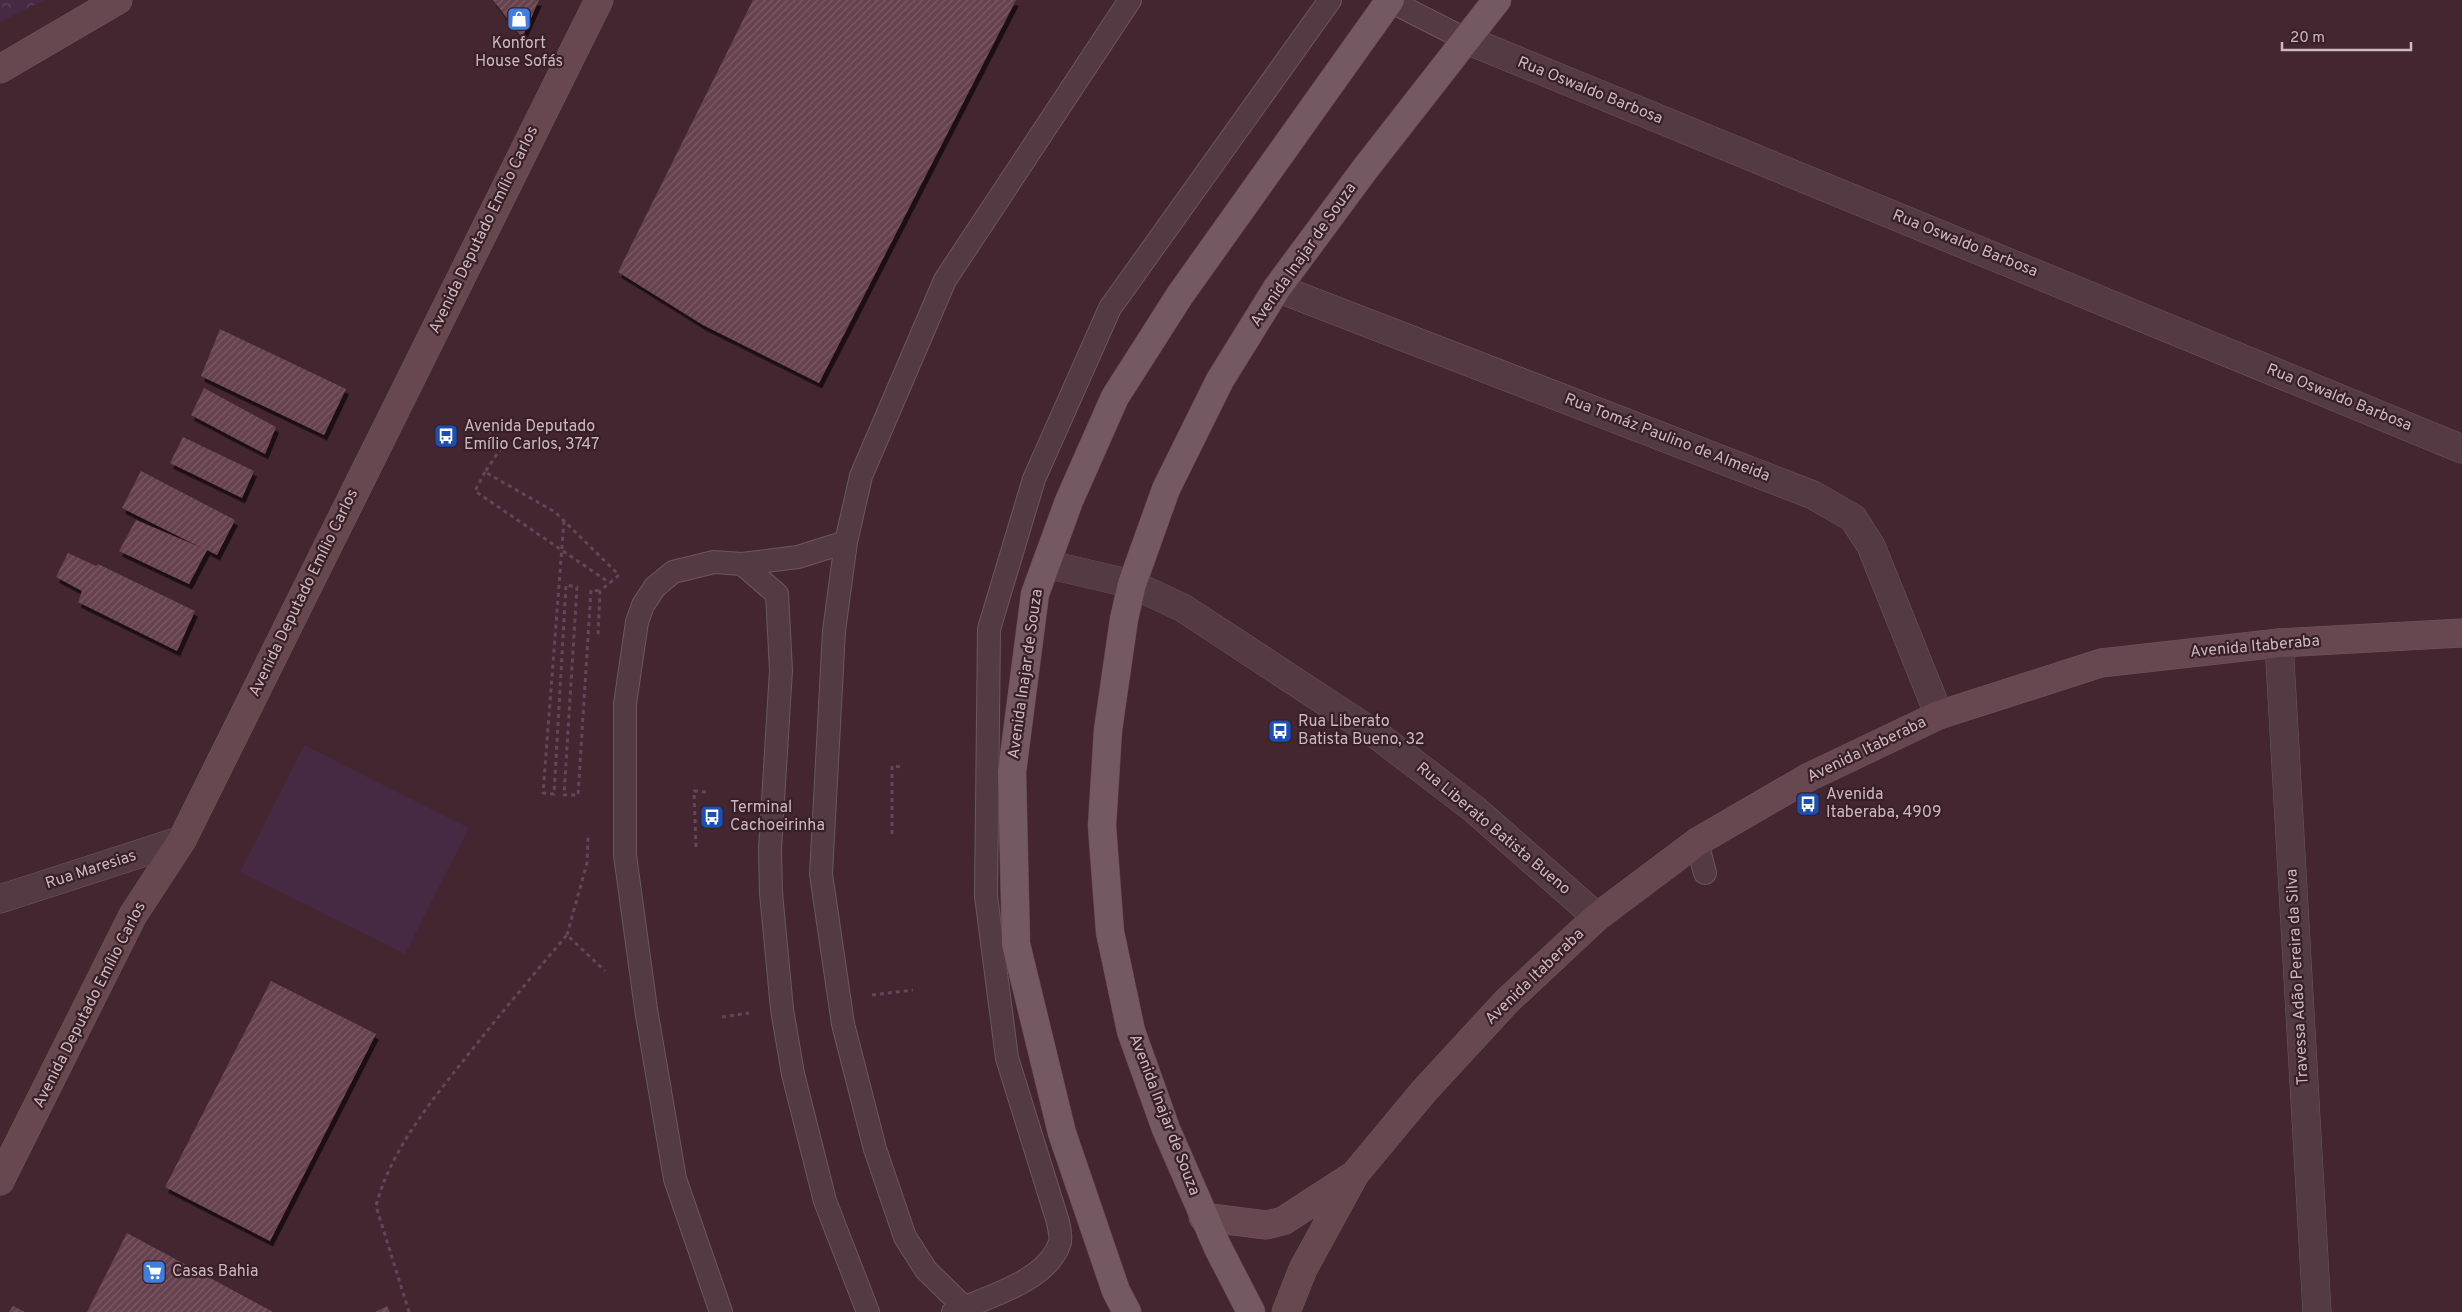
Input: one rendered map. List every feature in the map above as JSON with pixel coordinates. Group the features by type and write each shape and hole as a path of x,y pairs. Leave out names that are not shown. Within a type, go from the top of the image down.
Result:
{"main road":[{"path":"0,68 118,0"},
{"name":"Avenida Deputado Emílio Carlos","path":"0,1181 133,915 182,840 598,0"},
{"name":"Avenida Inajar de Souza","path":"1127,1312 1116,1291 1062,1133 1016,944 1012,772 1035,594 1069,501 1115,397 1180,294 1389,0"},
{"name":"Avenida Inajar de Souza","path":"1251,1312 1203,1216 1166,1129 1131,1031 1110,932 1102,826 1108,730 1124,619 1132,584 1166,489 1220,380 1276,288 1365,169 1497,0"},
{"name":"Avenida Itaberaba","path":"1286,1312 1304,1269 1355,1174 1424,1091 1507,1001 1597,917 1697,842 1809,777 1939,715 2101,663 2279,643 2462,633"},
{"name":"Avenida Itaberaba","path":"1203,1216 1266,1225 1283,1221 1355,1174"}],"street":[{"name":"Rua Oswaldo Barbosa","path":"1467,40 2462,448"},
{"name":"Rua Tomáz Paulino de Almeida","path":"1276,288 1813,495 1853,518 1870,546 1939,715"},
{"name":"Rua Liberato Batista Bueno","path":"1046,564 1132,584 1183,608 1382,738 1474,809 1597,917"},
{"name":"Travessa Adão Pereira da Silva","path":"2279,643 2317,1312"},
{"name":"Rua Maresias","path":"0,899 182,840"}],"lane":[{"path":"1130,0 946,280 861,476 846,542 834,631 821,874 844,1024 875,1149 905,1237 926,1270 962,1310 1034,1275 1046,1265 1060,1244 1058,1222 1007,1058 986,896 988,630 1034,479 1110,308 1330,0"},
{"path":"1389,0 1467,40"},
{"path":"721,1312 675,1180 646,1009 625,854 625,704 637,622 643,605 655,587 673,572 714,562 742,564 798,557 846,542"},
{"path":"742,564 777,594 781,670 771,802 771,893 782,1009 793,1074 825,1201 868,1312"},
{"path":"1697,842 1704,873"}],"path":[{"path":"482,425 503,445 485,472 475,492 610,582"},
{"path":"485,472 555,512 611,569"},
{"path":"564,521 543,793 554,794 566,585 577,587 564,795 578,795 591,590 600,592"},
{"path":"892,834 892,766 902,767"},
{"path":"696,847 694,791 706,792"},
{"path":"409,1312 376,1206 380,1188 420,1115 567,935 646,1009"},
{"path":"840,1000 913,990"}],"green space":[{"path":"0,0 44,0 0,22"},
{"path":"304,745 469,828 405,954 240,872"}],"building":[{"name":"Konfort House Sofás","path":"493,0 539,0 522,38"},
{"path":"753,0 1016,0 819,383 703,325 618,272"},
{"path":"220,329 346,389 324,435 201,376"},
{"path":"204,388 276,427 265,454 191,415"},
{"path":"183,437 254,471 242,498 170,463"},
{"path":"141,471 235,520 217,555 207,550 189,584 119,551 136,520 202,548 122,508"},
{"path":"68,553 96,566 98,564 195,611 177,651 78,602 82,591 56,577"},
{"path":"271,981 376,1034 270,1241 165,1187"},
{"name":"Casas Bahia","path":"127,1233 273,1312 87,1312"},
{"path":"13,1306 25,1312 9,1312"},
{"path":"387,1306 390,1312 375,1312"}],"place":[{"name":"Konfort House Sofás","path":"519,19"},
{"name":"Avenida Deputado Emílio Carlos, 3747","path":"446,436"},
{"name":"Rua Liberato Batista Bueno, 32","path":"1280,731"},
{"name":"Avenida Itaberaba, 4909","path":"1808,804"},
{"name":"Terminal Cachoeirinha","path":"712,817"},
{"name":"Casas Bahia","path":"154,1272"}]}
